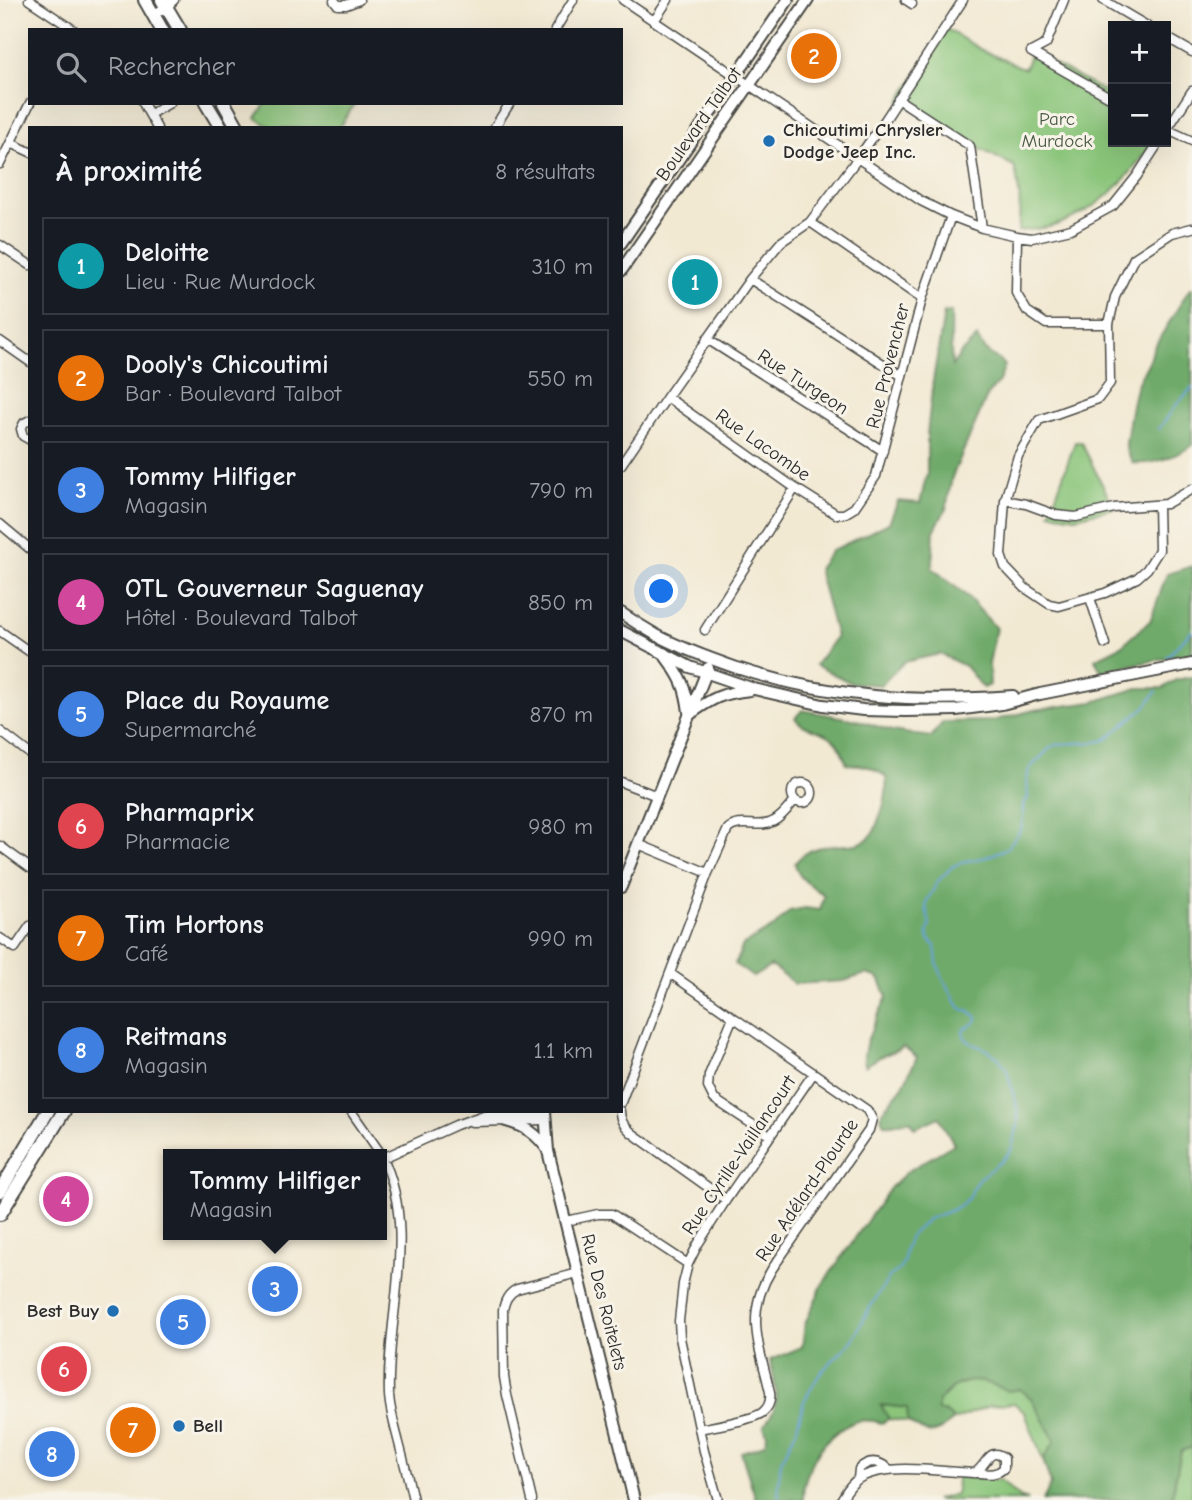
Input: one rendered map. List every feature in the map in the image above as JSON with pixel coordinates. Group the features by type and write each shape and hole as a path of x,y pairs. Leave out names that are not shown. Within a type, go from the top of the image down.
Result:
{"main road":[{"name":"Boulevard Talbot","path":"623,240 789,0"},
{"name":"Boulevard Talbot","path":"623,268 808,0"},
{"path":"167,3 179,28"},
{"path":"149,4 161,28"},
{"path":"207,105 220,126"},
{"path":"225,105 237,126"},
{"path":"623,614 660,637 711,659 767,678 806,687 904,698 960,699 1040,694"},
{"path":"623,632 665,655 754,690 823,705 863,710 956,710 1002,704 1192,664"},
{"path":"665,655 680,676 687,694 689,715"},
{"path":"623,882 711,659"},
{"path":"689,715 712,698 733,691 754,690"},
{"path":"0,1191 47,1113"},
{"path":"0,1214 63,1113"},
{"path":"510,1115 519,1125 534,1133 548,1150"},
{"name":"Rue Des Roitelets","path":"545,1115 548,1150 634,1500"}],"street":[{"path":"29,0 71,28"},
{"path":"334,0 338,5 346,5 359,0"},
{"path":"556,28 573,0"},
{"path":"623,0 920,201 982,228 1032,238 1071,229 1113,206 1156,147"},
{"path":"654,21 668,0"},
{"path":"623,462 750,279 781,242 810,222 858,158 963,0"},
{"path":"1064,0 1046,44 1031,52 1108,96"},
{"path":"1102,0 1138,21"},
{"path":"149,4 167,3"},
{"path":"1171,40 1192,52"},
{"path":"1171,122 1192,91"},
{"path":"898,99 970,146 982,228"},
{"path":"0,164 29,105"},
{"path":"144,105 157,126"},
{"path":"150,114 166,105"},
{"path":"495,126 509,105"},
{"path":"1171,132 1192,141"},
{"path":"11,143 28,151"},
{"name":"Rue Provencher","path":"844,514 854,508 877,476 922,299 950,216"},
{"path":"810,222 922,299"},
{"path":"1158,505 1158,550 1147,569 1137,578 1090,598 1059,606 1049,604 1025,588 1005,567 1001,555 1005,500 1018,456 1039,420 1098,400 1110,383 1109,324 1115,297 1134,258 1172,233 1192,228"},
{"path":"1017,236 1016,293 1027,311 1046,324 1109,324"},
{"path":"0,244 28,264"},
{"path":"750,279 902,376"},
{"name":"Rue Turgeon","path":"707,339 883,451"},
{"path":"0,341 28,361"},
{"name":"Rue Lacombe","path":"667,397 796,488 836,514 844,514"},
{"path":"28,422 21,429 23,436 28,439"},
{"path":"705,630 796,488"},
{"path":"1005,500 1076,517 1114,508 1166,504 1192,489"},
{"path":"0,524 28,546"},
{"path":"1090,598 1105,643"},
{"path":"0,631 28,651"},
{"path":"0,731 28,752"},
{"path":"623,783 657,796"},
{"path":"623,1097 725,834 732,825 774,822 796,800"},
{"path":"638,844 708,873"},
{"path":"0,846 28,865"},
{"path":"0,938 15,948 28,929"},
{"name":"Rue Adélard-Plourde","path":"671,974 867,1110 872,1119 872,1124 772,1269 760,1292 756,1328 770,1392 768,1407 757,1415 699,1429"},
{"path":"733,1017 709,1075 708,1087 714,1099 770,1136"},
{"name":"Rue Cyrille-Vaillancourt","path":"718,1500 699,1429 680,1338 683,1284 688,1264 698,1244 813,1074"},
{"path":"352,1113 377,1149"},
{"path":"620,1113 620,1119 632,1133 726,1200"},
{"path":"387,1154 456,1125 510,1115 545,1115"},
{"path":"387,1174 398,1212 401,1239 389,1356 389,1397 391,1415 413,1500"},
{"path":"566,1220 612,1214 688,1264"},
{"path":"532,1500 507,1395 504,1303 511,1292 517,1289 579,1273"},
{"path":"841,1500 858,1479 889,1469 974,1473"}],"green space":[{"name":"Parc Murdock","path":"945,28 982,50 1025,69 1031,52 1108,93 1108,147 1149,147 1123,181 1086,211 1056,225 1018,231 1019,198 1014,166 958,138 900,101"},
{"path":"265,105 354,105 340,126 269,126 256,118"},
{"path":"1190,288 1192,446 1164,459 1133,463 1126,450 1126,443 1137,385 1153,349"},
{"path":"951,312 952,366 977,337 984,349 1005,365 999,381 987,396 952,477 946,509 934,531 932,568 968,597 996,628 989,664 990,685 983,688 965,666 940,654 904,662 881,685 851,683 815,665 836,637 818,569 831,551 889,523 898,501 920,503 927,473 927,434 944,313"},
{"path":"1075,442 1081,442 1114,508 1076,517 1050,513"},
{"path":"1192,566 1192,653 1101,671 1095,659 1121,646 1150,621 1167,574"},
{"path":"1192,677 1192,1447 1181,1451 1171,1500 1043,1500 1051,1484 1043,1460 1055,1441 1031,1398 1020,1389 1008,1391 989,1383 968,1381 955,1386 938,1401 938,1411 946,1413 954,1420 936,1432 927,1432 908,1422 907,1408 881,1405 889,1419 882,1423 866,1420 854,1422 840,1430 823,1446 810,1466 803,1500 756,1500 741,1452 766,1442 764,1425 776,1401 776,1386 770,1360 802,1347 805,1324 822,1285 891,1187 908,1171 954,1144 939,1117 915,1128 911,1121 884,1124 882,1112 903,1086 917,1057 904,1047 865,1066 867,1041 887,997 880,980 866,974 844,981 795,984 771,966 753,977 735,964 743,945 775,926 790,911 805,908 820,910 824,895 802,878 795,863 815,849 863,842 874,833 884,805 886,777 868,767 847,764 832,738 803,725 795,718 802,710 857,720 892,731 931,737 943,722 992,721 1034,710 1093,702 1138,688 1163,688 1176,680"},
{"path":"973,1380 994,1384 1008,1391 1021,1389 1031,1398 1056,1441 1043,1460 1025,1413 1014,1403 989,1406 954,1420 946,1413 938,1411 938,1401 955,1386"},
{"path":"880,1405 908,1408 908,1422 889,1419"},
{"path":"1192,1447 1192,1500 1171,1500 1181,1451"},
{"path":"957,1477 1000,1480 1021,1498 1028,1500 935,1500 956,1494"}],"waterway":[{"path":"1159,429 1192,388"},
{"path":"1167,657 1192,630"},
{"path":"779,1500 781,1461 796,1431 804,1401 820,1373 852,1341 890,1276 899,1270 910,1236 928,1219 952,1210 970,1196 979,1178 1002,1161 1011,1150 1018,1125 1018,1111 1006,1068 999,1058 965,1038 964,1029 976,1022 977,1018 959,1007 943,979 935,946 927,933 930,925 927,901 938,881 953,866 987,857 1007,848 1020,831 1023,804 1028,798 1029,769 1050,748 1057,744 1105,740 1145,707 1157,691"}],"place":[{"name":"Dooly's Chicoutimi","path":"814,56"},
{"name":"Chicoutimi Chrysler Dodge Jeep Inc.","path":"769,141"},
{"name":"Deloitte","path":"695,282"},
{"name":"OTL Gouverneur Saguenay","path":"66,1199"},
{"name":"Tommy Hilfiger","path":"275,1289"},
{"name":"Best Buy","path":"113,1311"},
{"name":"Place du Royaume","path":"183,1322"},
{"name":"Pharmaprix","path":"64,1369"},
{"name":"Bell","path":"179,1426"},
{"name":"Tim Hortons","path":"133,1430"},
{"name":"Reitmans","path":"52,1454"}]}
